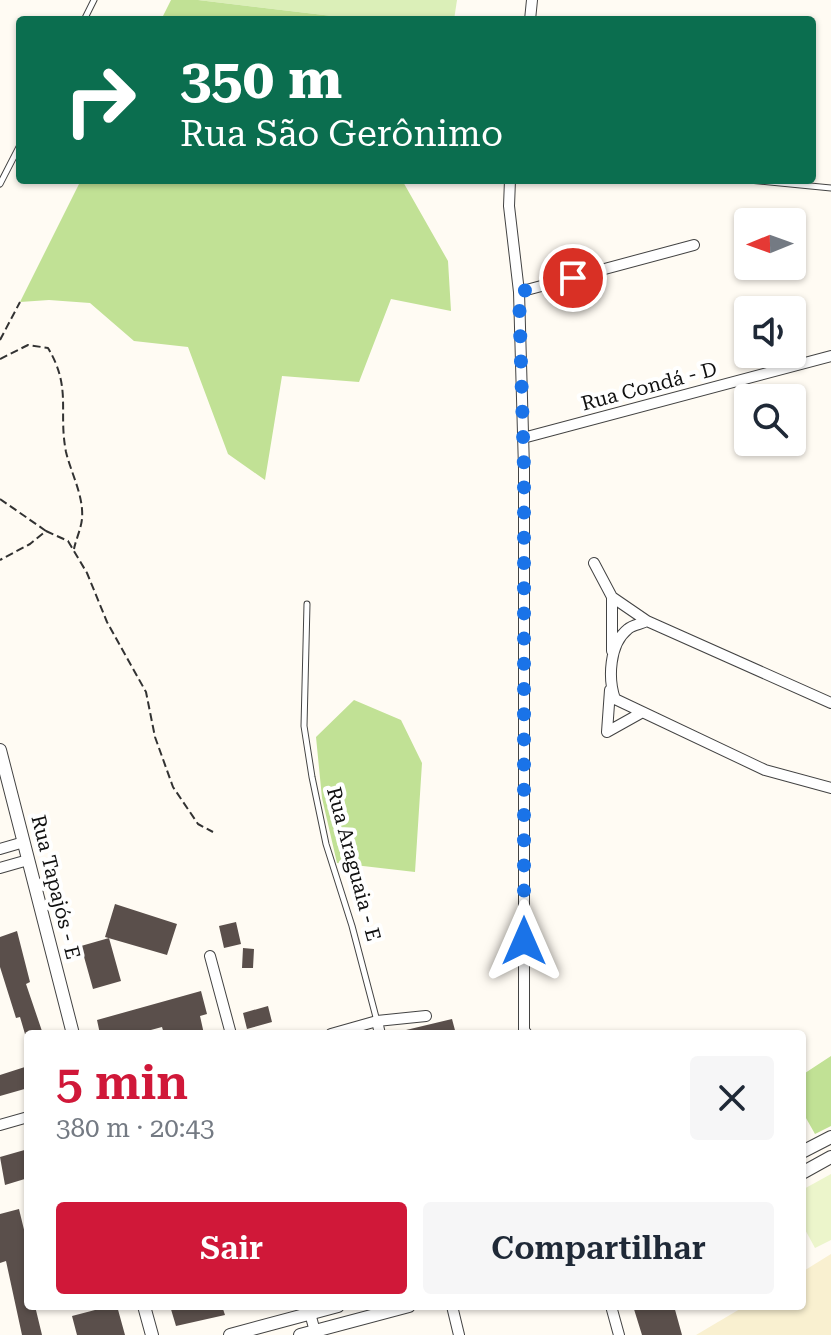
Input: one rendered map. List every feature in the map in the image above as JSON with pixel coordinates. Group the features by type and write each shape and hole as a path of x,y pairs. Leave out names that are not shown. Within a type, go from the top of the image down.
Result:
{"street":[{"path":"510,184 509,206 519,292 523,438 524,1030"},
{"path":"519,292 694,245"},
{"name":"Rua Condá - D","path":"523,438 831,356"},
{"path":"594,563 612,597 647,621 831,703"},
{"path":"612,597 607,732 641,713"},
{"path":"612,654 627,629 647,621"},
{"path":"610,684 615,699 641,713 765,770 831,788"},
{"name":"Rua Tapajós - E","path":"0,750 72,1030"},
{"path":"0,849 24,842"},
{"path":"0,868 28,860"},
{"path":"210,956 230,1030"},
{"path":"345,1030 377,1021 426,1016"},
{"name":"Rua Araguaia - E","path":"377,1021 379,1030"},
{"path":"0,1125 24,1118"},
{"path":"806,1150 831,1137"},
{"path":"806,1171 831,1157"},
{"path":"145,1310 152,1335"},
{"path":"230,1335 309,1310 315,1333"},
{"path":"300,1335 395,1310"},
{"path":"453,1310 459,1335"},
{"path":"612,1310 619,1335"}],"lane":[{"path":"0,184 16,153"},
{"path":"790,184 831,188"},
{"name":"Rua Araguaia - E","path":"307,604 304,726 310,765 326,844 377,1021"}],"path":[{"path":"0,340 20,302"},
{"path":"0,359 28,345 48,348 60,368 65,397 66,450 82,518 74,550"},
{"path":"0,499 46,531 68,541 74,550 107,622 146,692 155,737 173,787 198,824 213,832"},
{"path":"0,560 30,544 46,531"}],"shaded area":[{"path":"831,1254 831,1335 696,1335 738,1310 806,1310 806,1270"}],"green space":[{"path":"171,0 198,0 332,16 163,16"},
{"path":"198,0 457,0 455,16 332,16"},
{"path":"79,184 404,184 448,261 451,311 391,299 359,382 282,376 265,480 228,454 188,347 134,341 90,303 49,300 20,302"},
{"path":"354,700 401,720 422,763 415,872 337,863 322,798 316,737"},
{"path":"831,1056 831,1126 815,1134 806,1118 806,1072"},
{"path":"831,1174 831,1240 815,1248 806,1231 806,1188"}],"building":[{"path":"115,904 177,924 167,955 105,937"},
{"path":"236,922 241,944 224,948 219,926"},
{"path":"17,931 30,982 26,984 42,1030 24,1031 20,1017 16,1018 0,967 0,937"},
{"path":"109,938 121,981 93,989 81,946"},
{"path":"243,948 254,949 253,968 242,968"},
{"path":"201,991 207,1014 200,1016 203,1030 163,1030 162,1027 151,1030 99,1030 97,1020"},
{"path":"268,1006 272,1022 247,1029 243,1013"},
{"path":"452,1019 455,1030 406,1030"},
{"path":"24,1067 24,1089 0,1096 0,1075"},
{"path":"24,1150 24,1179 5,1185 0,1157"},
{"path":"19,1209 24,1230 24,1310 36,1310 42,1335 22,1335 6,1261 0,1263 0,1214"},
{"path":"95,1310 118,1310 125,1335 77,1335 72,1316"},
{"path":"171,1310 223,1310 225,1315 176,1326"},
{"path":"634,1310 675,1310 682,1335 642,1335"}],"route":[{"path":"524,941 524,469 519,292 573,278"}]}
